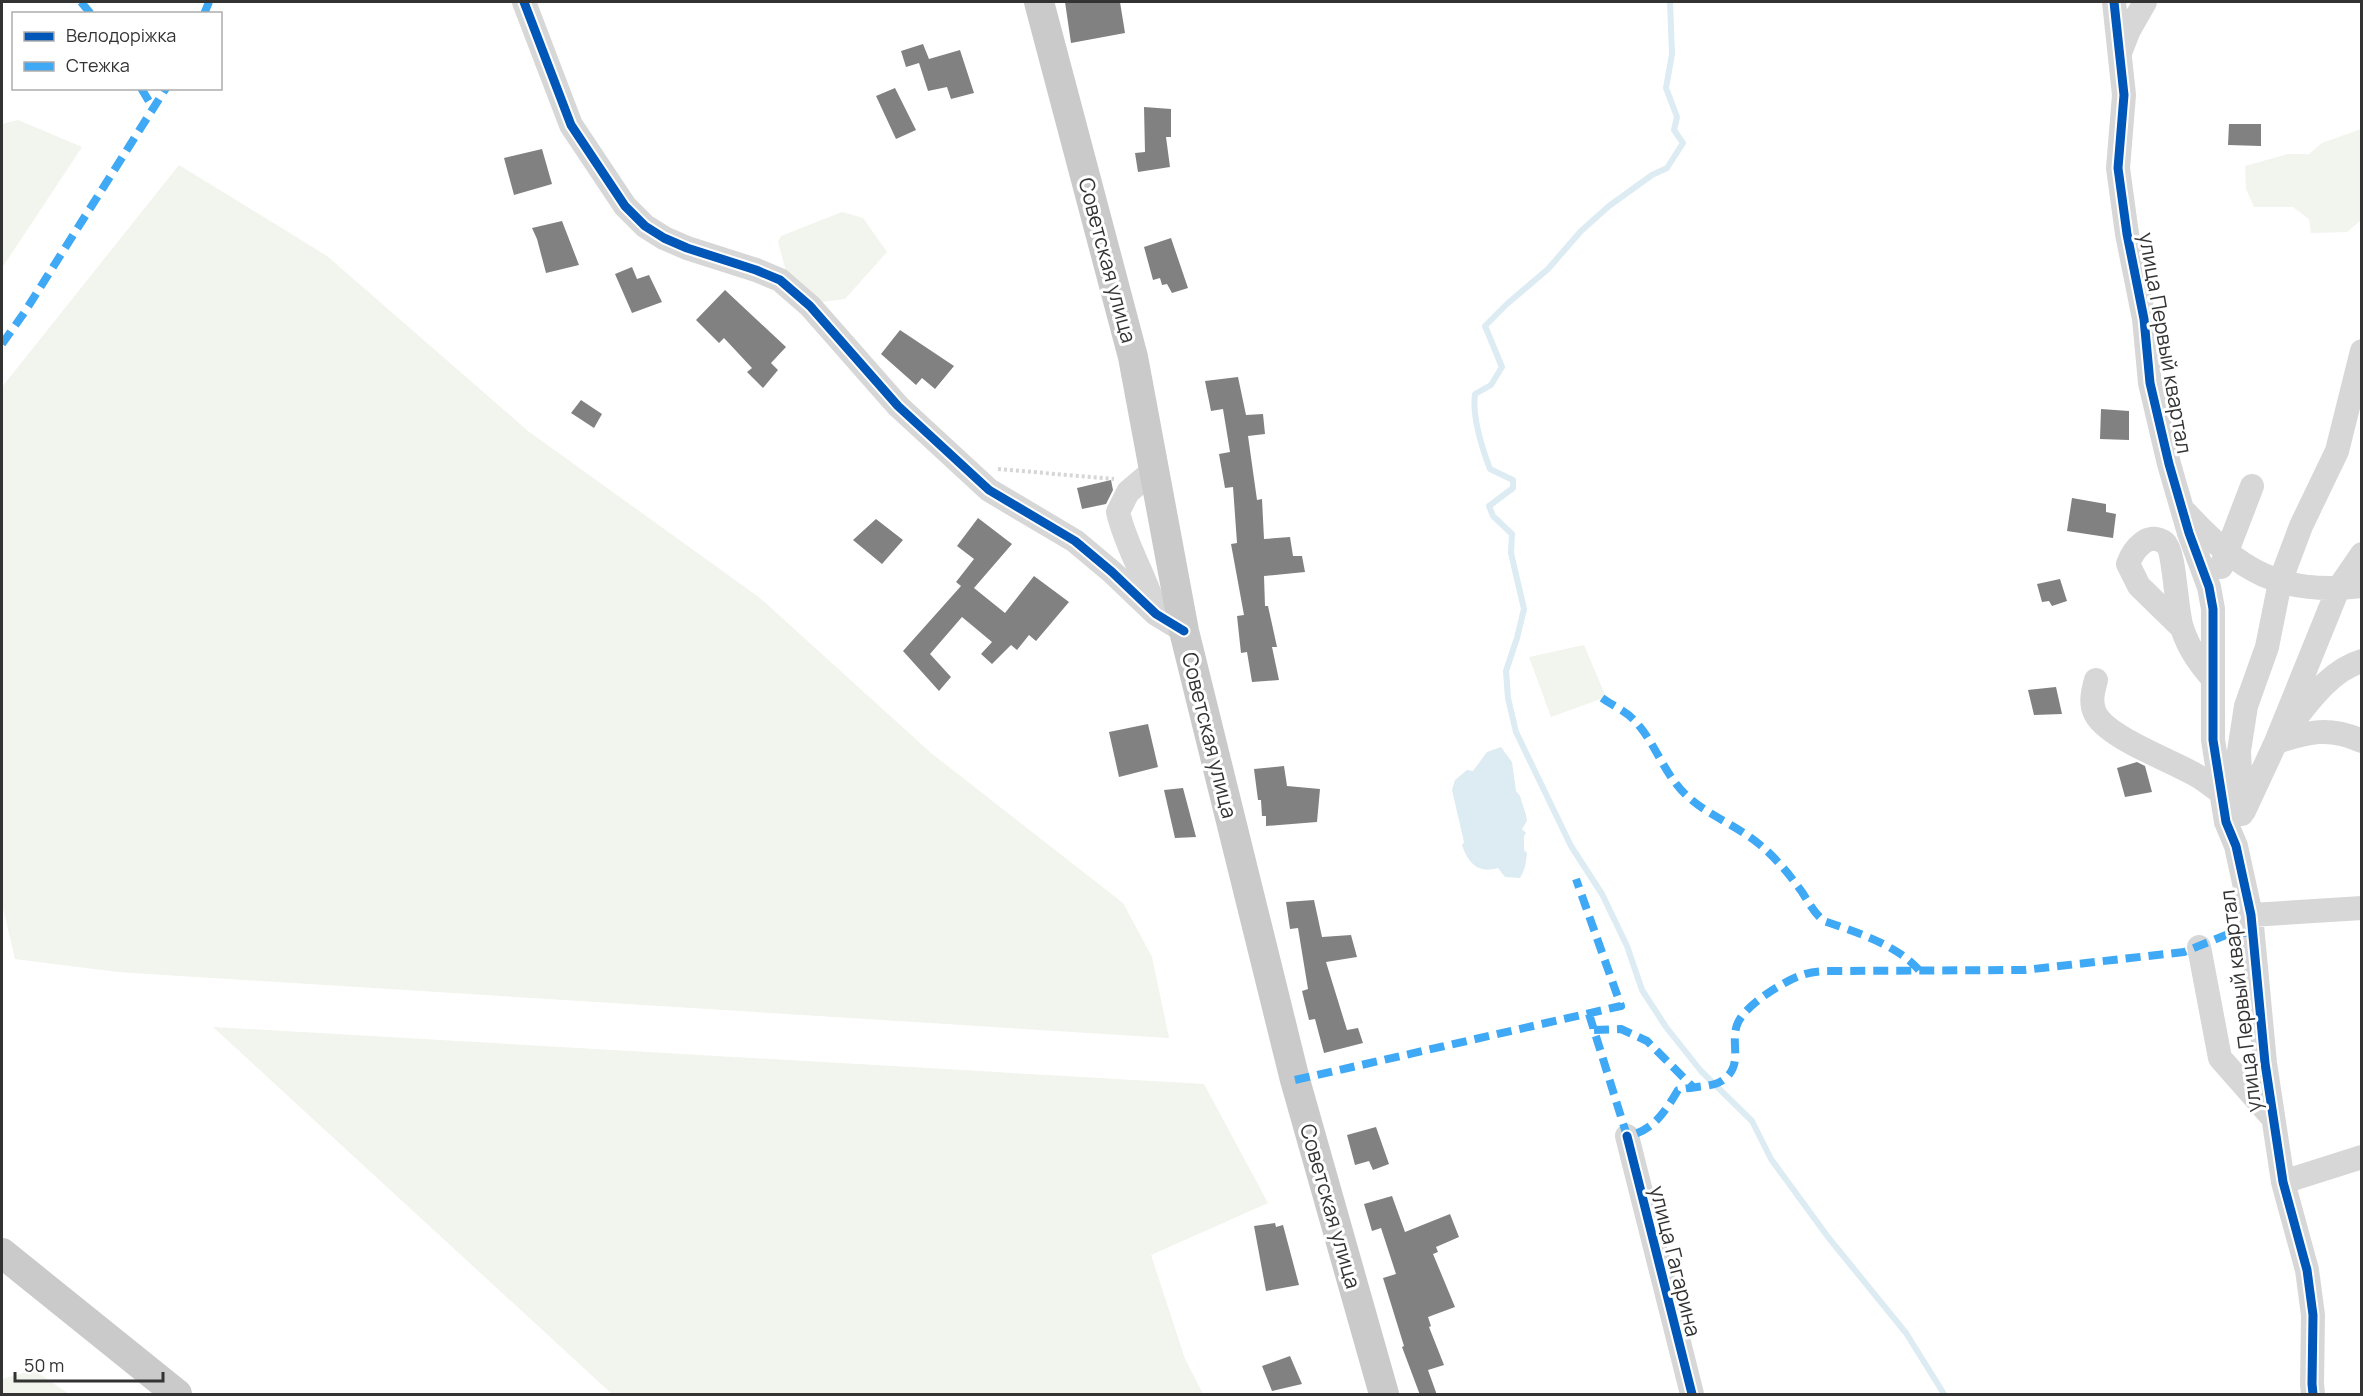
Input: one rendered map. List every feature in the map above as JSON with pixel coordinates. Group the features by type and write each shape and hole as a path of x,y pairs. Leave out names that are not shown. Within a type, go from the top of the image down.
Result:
{"main road":[{"name":"Советская улица","path":"1039,2 1133,357 1148,476 1295,1080 1384,1395"},
{"path":"2,1253 177,1395"}],"street":[{"path":"524,2 571,125 625,206 645,226 664,238 780,280 810,306 898,406 989,490 1075,541 1156,614 1184,631"},
{"name":"улица Первый квартал","path":"2114,2 2124,94 2118,168 2121,190 2144,319 2150,383 2182,509 2213,609 2213,740 2226,822 2236,846 2251,915 2272,1117 2283,1182 2307,1270 2313,1315 2313,1395"},
{"path":"2120,55 2129,30 2145,2"},
{"path":"2236,846 2242,814 2239,751 2246,706 2267,647 2280,582 2301,526 2337,451 2361,351"},
{"path":"1148,476 1128,492 1118,512 1123,532 1149,587 1156,614"},
{"path":"2210,597 2252,486"},
{"path":"2182,509 2226,553 2254,572 2280,582 2309,589 2350,588"},
{"path":"1086,551 1123,532"},
{"path":"2242,814 2350,588 2361,554"},
{"path":"2181,627 2193,657 2213,679"},
{"path":"2276,742 2320,688 2349,665 2361,661"},
{"path":"2096,680 2092,693 2094,711 2102,724 2120,736 2196,775 2221,793"},
{"path":"2276,742 2312,731 2349,735 2361,741"},
{"path":"2251,915 2361,908"},
{"path":"2199,947 2220,1058 2272,1117"},
{"name":"улица Гагарина","path":"1627,1136 1692,1395"},
{"path":"2283,1182 2361,1157"}],"path":[{"path":"962,466 1148,476"}],"shaded area":[{"path":"18,120 82,147 2,268 2,124"},
{"path":"2361,129 2361,220 2347,232 2311,233 2309,219 2293,207 2254,207 2246,189 2245,166 2288,154 2309,154 2322,143"},
{"path":"179,165 327,256 528,431 760,598 931,753 1123,903 1152,957 1169,1038 118,972 15,959 2,904 2,387"},
{"path":"842,212 863,218 887,252 845,299 822,302 786,271 778,242 781,236"},
{"path":"1584,645 1606,697 1551,717 1529,657"},
{"path":"1501,747 1512,762 1516,791 1520,796 1527,821 1522,829 1526,833 1524,850 1527,853 1520,878 1505,877 1498,868 1479,868 1467,857 1462,845 1464,842 1452,790 1455,780 1467,770 1473,771 1487,752"},
{"path":"213,1027 1204,1084 1268,1203 1151,1255 1185,1359 1203,1394 612,1394"},
{"path":"34,1370 69,1394 2,1394 2,1379"}],"building":[{"path":"1065,2 1120,2 1125,33 1071,43"},
{"path":"923,44 929,59 960,50 974,93 951,99 947,87 928,91 919,63 906,67 901,51"},
{"path":"895,88 916,130 896,139 876,96"},
{"path":"1144,107 1171,109 1171,137 1166,137 1170,167 1138,172 1135,153 1145,152"},
{"path":"2229,124 2261,124 2261,146 2228,145"},
{"path":"542,149 552,184 514,195 504,158"},
{"path":"562,221 579,265 546,273 532,228"},
{"path":"1171,238 1188,288 1172,293 1167,284 1162,285 1160,278 1153,280 1144,247"},
{"path":"632,267 637,279 649,275 662,302 632,313 615,274"},
{"path":"725,290 786,347 771,363 778,370 763,388 747,372 752,368 724,338 719,343 696,320"},
{"path":"900,330 954,366 935,389 922,378 916,385 881,354"},
{"path":"1238,377 1246,415 1263,414 1265,434 1248,436 1257,500 1262,499 1264,539 1290,537 1293,556 1302,556 1305,572 1264,576 1265,606 1268,606 1277,647 1272,647 1279,680 1252,682 1247,652 1241,653 1237,616 1244,615 1231,544 1237,543 1233,487 1225,488 1219,454 1230,452 1223,409 1211,411 1205,381"},
{"path":"581,400 602,414 594,428 571,413"},
{"path":"2101,409 2129,411 2129,440 2100,439"},
{"path":"1111,480 1113,490 1106,504 1082,509 1077,488"},
{"path":"2072,498 2106,504 2106,512 2116,514 2113,538 2067,531"},
{"path":"978,518 1012,544 974,588 1005,613 1034,576 1069,602 1036,641 1029,635 1017,650 1011,645 992,664 981,654 992,642 962,617 930,654 951,677 939,691 903,651 961,586 956,582 974,559 957,546"},
{"path":"876,519 903,540 882,564 853,540"},
{"path":"2060,579 2067,601 2052,606 2049,601 2042,602 2037,584"},
{"path":"2056,687 2062,714 2034,715 2028,690"},
{"path":"1148,724 1158,767 1119,777 1109,732"},
{"path":"2137,762 2145,766 2152,792 2125,797 2117,768"},
{"path":"1284,766 1287,786 1320,789 1317,822 1266,826 1266,816 1262,816 1261,800 1258,800 1254,769"},
{"path":"1183,788 1196,837 1175,838 1164,790"},
{"path":"1314,900 1322,937 1351,935 1357,957 1326,962 1347,1030 1358,1028 1363,1043 1324,1053 1315,1019 1309,1020 1302,991 1308,989 1298,928 1290,929 1286,902"},
{"path":"1376,1127 1389,1164 1373,1170 1369,1161 1355,1165 1347,1135"},
{"path":"1392,1196 1405,1232 1450,1214 1459,1237 1436,1247 1438,1252 1433,1254 1455,1307 1428,1317 1431,1326 1429,1327 1444,1365 1428,1370 1437,1395 1420,1395 1402,1347 1404,1346 1383,1278 1396,1274 1381,1228 1372,1231 1364,1204"},
{"path":"1275,1223 1276,1227 1283,1225 1299,1285 1266,1291 1254,1226"},
{"path":"1290,1356 1302,1384 1272,1391 1262,1366"}],"waterway":[{"path":"1670,2 1672,54 1666,88 1677,117 1674,130 1683,143 1667,168 1652,175 1609,206 1581,231 1548,269 1485,326 1502,367 1491,385 1475,394 1476,422 1490,469 1513,480 1513,488 1489,506 1493,516 1512,534 1511,553 1524,609 1506,671 1508,698 1516,732 1571,846 1602,894 1627,946 1642,990 1666,1027 1701,1071 1752,1121 1771,1159 1828,1237 1906,1333 1944,1394"}],"marked path":[{"path":"81,2 89,12"},
{"path":"205,12 209,2"},
{"path":"142,90 153,108"},
{"path":"2,344 24,313 165,90"},
{"path":"1602,698 1626,713 1641,728 1671,777 1686,795 1750,837 1782,866 1814,911 1824,921 1862,934 1887,946 1919,970"},
{"path":"1295,1080 1621,1006 1576,879"},
{"path":"1589,1014 1627,1136 1651,1125 1663,1113 1678,1090 1718,1083 1723,1080 1733,1068 1735,1032 1747,1010 1765,995 1802,975 1825,971 2024,970 2184,952 2226,935 2252,932"},
{"path":"1594,1030 1621,1029 1647,1041 1692,1086"}],"cycle path":[{"path":"524,2 571,125 625,206 645,226 664,238 687,248 780,280 810,306 898,406 989,490 1075,541 1156,614 1184,631"},
{"path":"2114,2 2124,95 2118,168 2127,234 2144,319 2150,383 2169,464 2189,533 2209,587 2213,609 2213,740 2226,822 2236,846 2251,915 2265,1063 2283,1182 2307,1270 2313,1315 2313,1394"},
{"path":"1627,1136 1692,1394"}]}
